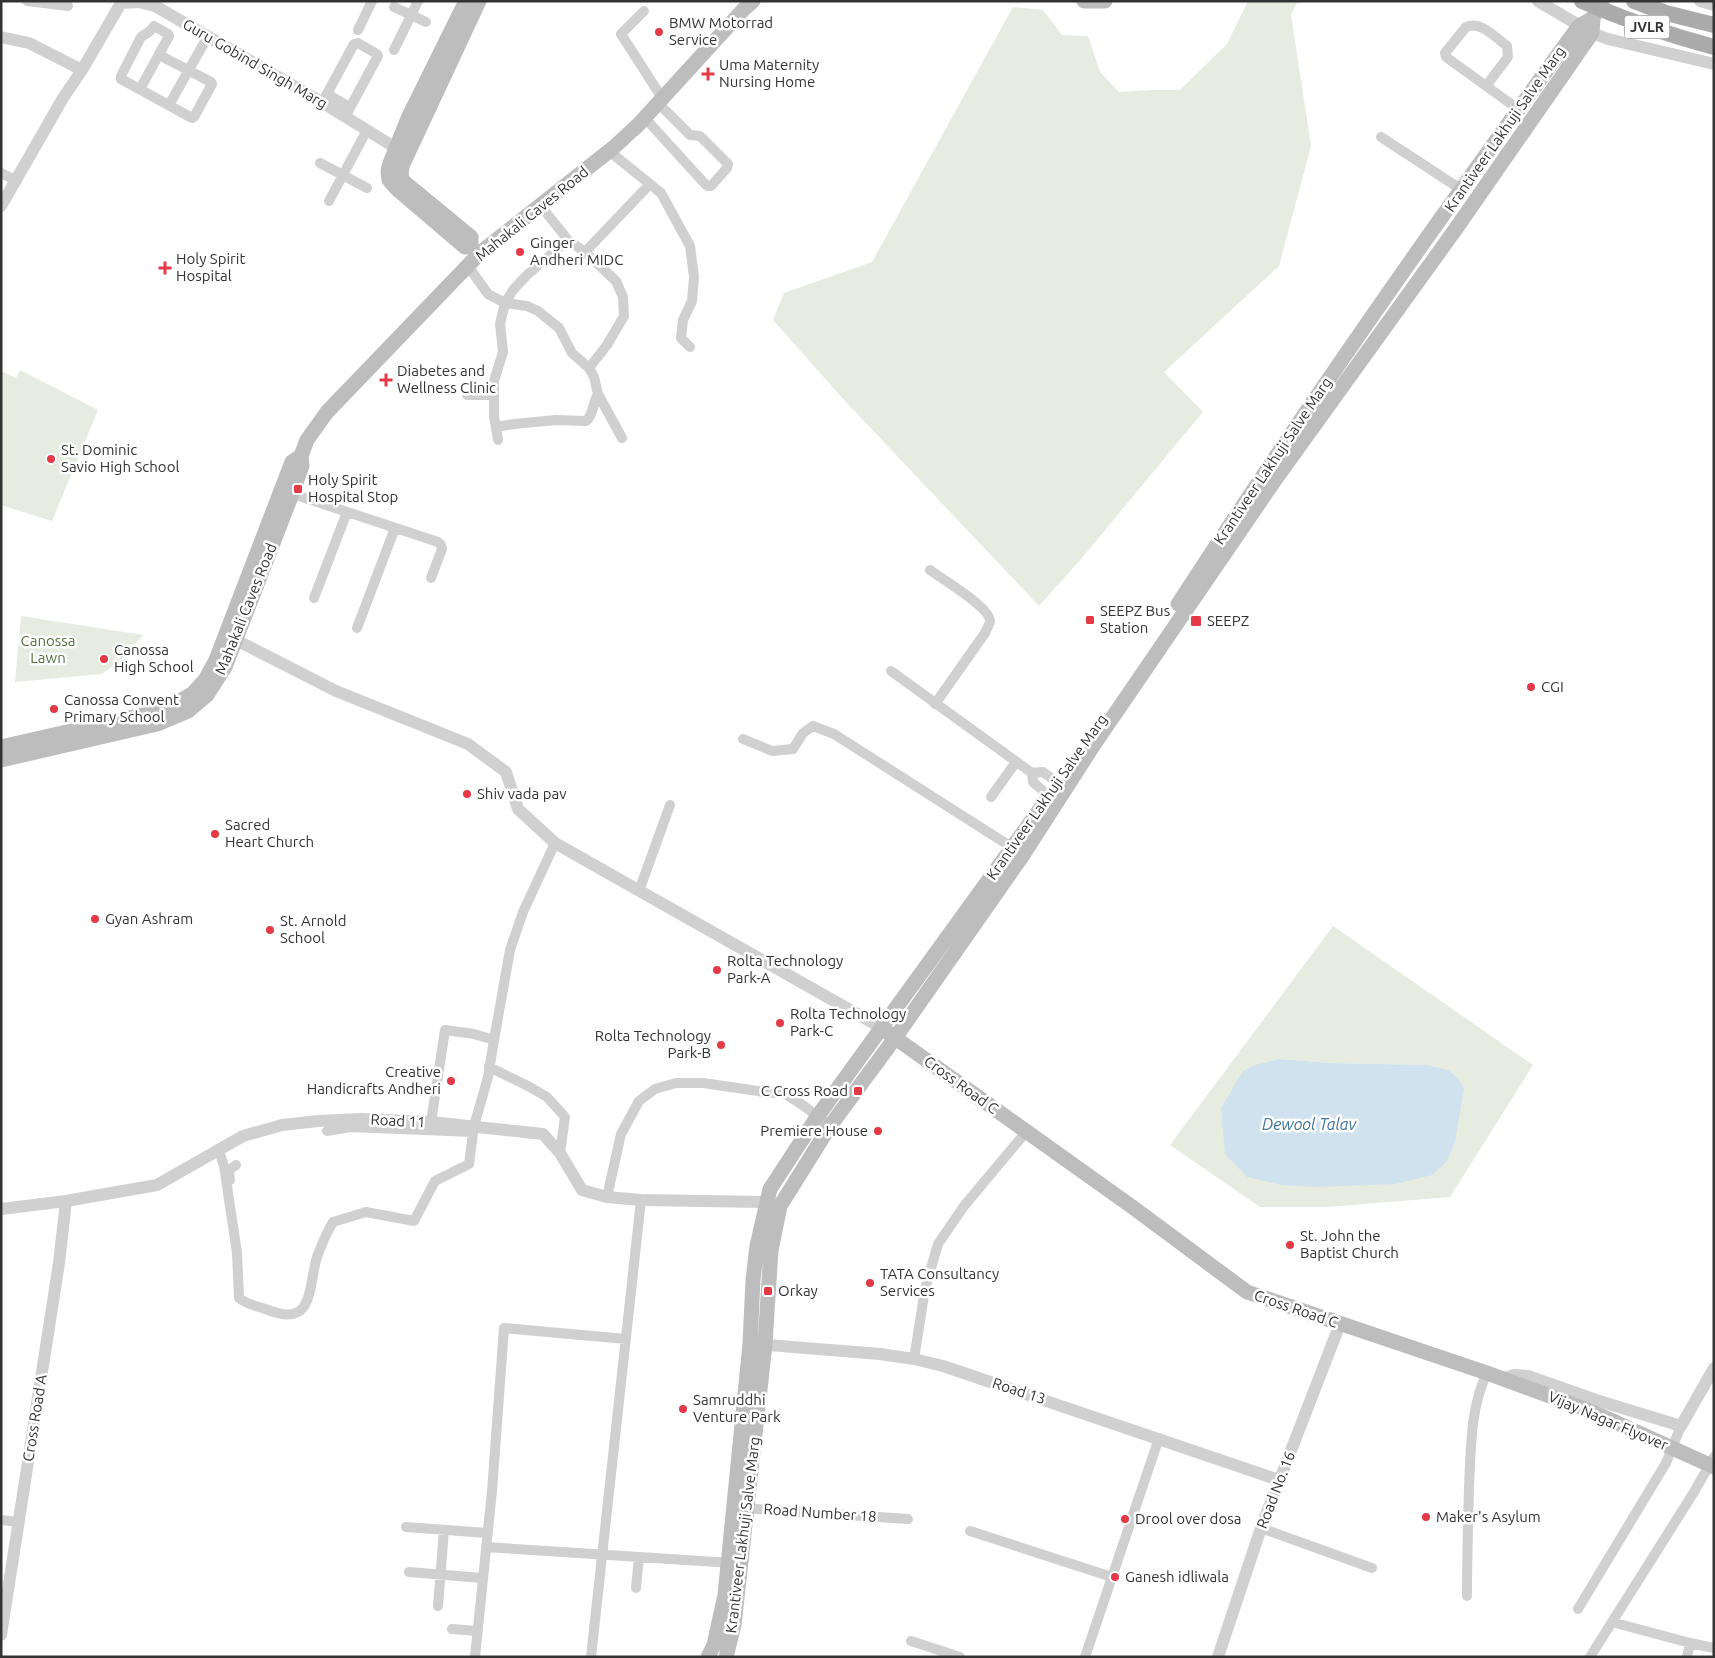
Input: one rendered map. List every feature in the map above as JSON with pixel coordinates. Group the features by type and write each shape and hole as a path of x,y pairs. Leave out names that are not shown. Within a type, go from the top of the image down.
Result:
{"main road":[{"path":"401,151 409,116 466,1"},
{"path":"476,250 464,247 389,180 390,163 401,151 479,1"},
{"name":"Mahakali Caves Road","path":"1,760 157,724 188,711 207,695 225,667 236,640 286,492 292,462 301,456 307,440 326,412 468,266 476,250 540,205 609,151 645,118 753,1"},
{"path":"1084,1 1105,1"},
{"name":"JVLR","path":"1582,1 1623,18 1714,47"},
{"name":"Krantiveer Lakhuji Salve Marg","path":"824,1121 896,1038 1023,855 1271,473 1455,230 1602,1"},
{"name":"JVLR","path":"1634,1 1666,13 1714,26"},
{"name":"Krantiveer Lakhuji Salve Marg","path":"727,1656 734,1625 734,1563 758,1344 771,1250 773,1204 882,1028 1054,790 1518,109 1588,25"},
{"name":"Mahakali Caves Road","path":"1,747 164,710 192,694 204,680 216,660 286,492"},
{"name":"Cross Road C","path":"882,1028 1247,1292 1507,1381"},
{"name":"Vijay Nagar Flyover","path":"1507,1381 1585,1409 1710,1474"},
{"name":"Krantiveer Lakhuji Salve Marg","path":"711,1651 734,1563"}],"street":[{"path":"27,1 68,6"},
{"path":"358,30 372,1"},
{"path":"394,50 418,1"},
{"path":"1538,1 1588,25 1608,39 1714,64"},
{"path":"1700,1 1714,5"},
{"name":"Guru Gobind Singh Marg","path":"1,206 63,98 82,70 121,3 138,2 159,5 208,36 325,98 347,112 367,130 401,151"},
{"path":"394,7 426,22"},
{"path":"644,11 621,34 660,100 690,134 700,136 728,164 726,168 711,186 704,184 645,118"},
{"path":"1486,86 1508,57 1509,52 1507,46 1479,26 1470,25 1466,27 1445,53 1445,56 1486,86 1518,109"},
{"path":"140,89 169,35 154,26 150,31 141,36 120,77 121,79 192,118 213,83 159,55"},
{"path":"169,105 208,36"},
{"path":"1,37 30,43 82,70"},
{"path":"325,98 355,43 377,54 378,56 347,112"},
{"path":"329,201 367,130"},
{"path":"1381,137 1462,190"},
{"path":"609,151 661,193 690,246 694,277 692,301 683,320 682,338 690,347"},
{"path":"320,163 367,188"},
{"path":"1,173 17,181"},
{"path":"585,252 650,184"},
{"path":"540,205 568,240 585,252 616,281 623,298 624,316 607,345 589,368"},
{"path":"498,440 494,416 494,381 503,352 500,324 505,304 513,290 527,275 568,240"},
{"path":"468,266 488,294 505,304 527,306 538,311 559,328 572,353 589,368 594,377 598,394 622,438"},
{"path":"496,427 556,420 586,421 590,418 598,394"},
{"path":"467,395 494,395"},
{"path":"286,492 441,545 442,549 432,578"},
{"path":"314,598 347,512"},
{"path":"357,628 395,528"},
{"path":"930,570 982,607 989,616 990,621 985,633 935,704"},
{"path":"236,640 336,691 468,744 506,772 518,810 555,843 882,1028"},
{"path":"891,671 1032,773 1043,772 1054,790"},
{"path":"743,739 772,751 793,748 803,732 813,726 834,734 1013,848"},
{"path":"991,797 1016,762"},
{"path":"1032,773 1034,782 1054,790"},
{"path":"639,891 670,805"},
{"path":"219,1151 224,1166 237,1254 238,1296 240,1299 280,1314 288,1315 298,1312 306,1304 309,1298 317,1257 334,1222 366,1212 414,1221 435,1180 470,1162 473,1129 489,1067 510,950 523,912 555,843"},
{"path":"431,1122 445,1030 474,1034 494,1040"},
{"path":"489,1067 547,1097 565,1117 560,1153"},
{"path":"607,1197 621,1134 639,1101 655,1089 676,1083 703,1083 784,1093 824,1121"},
{"name":"Road 11","path":"1,1209 66,1201 157,1185 243,1136 282,1125 318,1121 361,1120 431,1122 473,1129 543,1134 560,1153 582,1190 607,1197 640,1200 773,1204"},
{"path":"326,1131 350,1127 473,1129"},
{"path":"914,1359 925,1289 938,1244 964,1206 1026,1132"},
{"path":"236,1165 230,1168 229,1172 241,1249 240,1253 237,1254"},
{"path":"591,1657 640,1200"},
{"name":"Cross Road A","path":"1,1635 4,1600 59,1263 66,1201"},
{"name":"Road No. 16","path":"1218,1657 1261,1528 1340,1324"},
{"path":"475,1657 504,1328 626,1339"},
{"name":"Road 13","path":"758,1344 880,1354 943,1366 1279,1480"},
{"path":"1578,1609 1666,1463 1681,1426 1714,1368"},
{"path":"1466,1596 1470,1462 1475,1412 1482,1384 1487,1374"},
{"name":"Cross Road C","path":"1507,1381 1514,1375 1528,1376 1596,1400 1681,1426"},
{"path":"1085,1657 1159,1438"},
{"path":"1590,1657 1710,1474 1714,1457"},
{"name":"Road Number 18","path":"740,1508 908,1519"},
{"path":"1,1520 18,1522"},
{"path":"406,1527 487,1533"},
{"path":"1261,1528 1372,1568"},
{"path":"438,1606 444,1530"},
{"path":"970,1531 1112,1577"},
{"path":"486,1547 734,1563"},
{"path":"636,1588 639,1557"},
{"path":"409,1572 482,1578"},
{"path":"1612,1622 1714,1648"},
{"path":"452,1629 477,1631"},
{"path":"911,1641 960,1657"},
{"path":"1687,1657 1690,1643"},
{"path":"711,1651 727,1656"}],"green space":[{"path":"1248,1 1298,1 1291,15 1311,146 1279,266 1164,372 1203,412 1081,559 1039,606 845,401 773,320 784,293 872,262 1013,7 1043,10 1062,35 1088,36 1100,72 1119,92 1180,90 1227,44"},
{"path":"20,370 98,410 52,521 1,505 1,371 16,378"},
{"name":"Canossa Lawn","path":"21,616 143,635 123,658 102,674 15,682"},
{"path":"1333,926 1533,1065 1450,1197 1327,1207 1260,1207 1170,1145","holes":["1279,1059 1331,1063 1427,1065 1448,1070 1258,1064"]}],"water":[{"name":"Dewool Talav","path":"1279,1059 1331,1063 1427,1065 1448,1070 1459,1079 1464,1089 1455,1141 1447,1161 1432,1175 1395,1184 1317,1187 1282,1185 1247,1177 1225,1154 1221,1108 1243,1071 1258,1064"}],"place":[{"name":"BMW Motorrad Service","path":"659,32"},
{"name":"Uma Maternity Nursing Home","path":"708,74"},
{"name":"Ginger Andheri MIDC","path":"520,252"},
{"name":"Holy Spirit Hospital","path":"165,268"},
{"name":"Diabetes and Wellness Clinic","path":"386,380"},
{"name":"St. Dominic Savio High School","path":"51,459"},
{"name":"Holy Spirit Hospital Stop","path":"298,489"},
{"name":"SEEPZ Bus Station","path":"1090,620"},
{"name":"SEEPZ","path":"1196,621"},
{"name":"Canossa High School","path":"104,659"},
{"name":"CGI","path":"1531,687"},
{"name":"Canossa Convent Primary School","path":"54,709"},
{"name":"Shiv vada pav","path":"467,794"},
{"name":"Sacred Heart Church","path":"215,834"},
{"name":"Gyan Ashram","path":"95,919"},
{"name":"St. Arnold School","path":"270,930"},
{"name":"Rolta Technology Park-A","path":"717,970"},
{"name":"Rolta Technology Park-C","path":"780,1023"},
{"name":"Rolta Technology Park-B","path":"721,1045"},
{"name":"Creative Handicrafts Andheri","path":"451,1081"},
{"name":"C Cross Road","path":"858,1091"},
{"name":"Premiere House","path":"878,1131"},
{"name":"St. John the Baptist Church","path":"1290,1245"},
{"name":"TATA Consultancy Services","path":"870,1283"},
{"name":"Orkay","path":"768,1291"},
{"name":"Samruddhi Venture Park","path":"683,1409"},
{"name":"Maker's Asylum","path":"1426,1517"},
{"name":"Drool over dosa","path":"1125,1519"},
{"name":"Ganesh idliwala","path":"1115,1577"}]}
